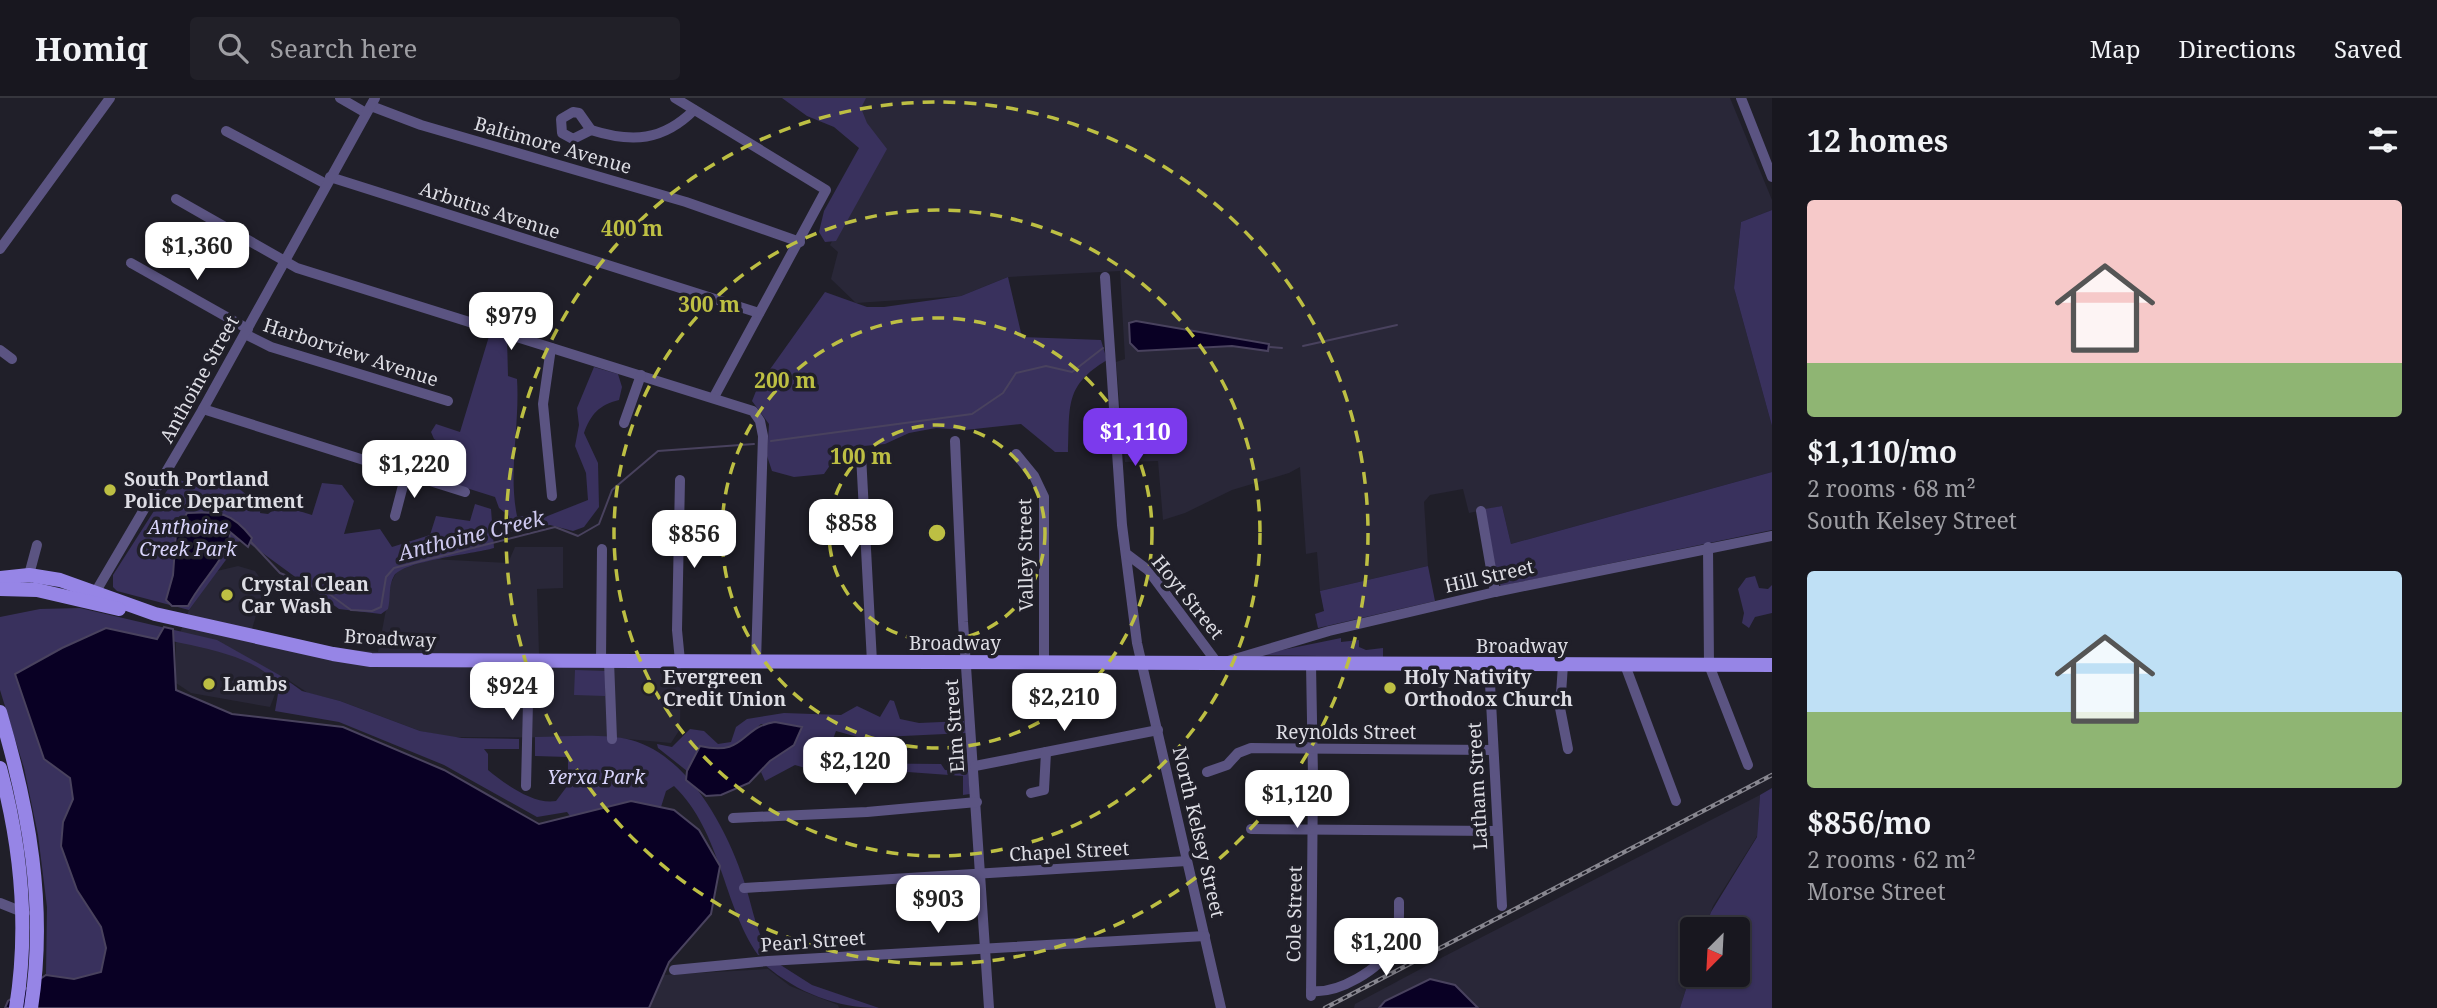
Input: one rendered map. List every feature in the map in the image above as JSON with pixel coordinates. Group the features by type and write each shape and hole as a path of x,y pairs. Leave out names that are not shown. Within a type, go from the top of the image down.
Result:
{"main road":[{"name":"Broadway","path":"0,578 27,581 136,605 144,611 359,659 1772,666"},
{"name":"Broadway","path":"0,589 27,581"},
{"path":"0,712 16,766 36,888 31,936 16,1008"},
{"path":"0,768 15,841 22,911 31,936 31,1008"}],"street":[{"path":"0,249 110,98"},
{"name":"Baltimore Avenue","path":"340,98 371,106 421,125 686,202 800,242"},
{"path":"675,98 826,190 714,397"},
{"path":"1741,98 1772,177"},
{"name":"Anthoine Street","path":"93,596 203,409 371,106"},
{"path":"591,130 621,139 641,139 668,131 694,110"},
{"name":"Arbutus Avenue","path":"226,131 328,181 759,313"},
{"path":"1759,146 1772,140"},
{"path":"176,199 284,262 336,282 743,405 757,415 763,436 756,661"},
{"name":"Harborview Avenue","path":"131,263 271,347 448,401"},
{"name":"North Kelsey Street","path":"1105,277 1122,525 1142,663 1221,1008"},
{"path":"551,348 543,404 552,496"},
{"path":"0,350 12,359"},
{"path":"625,423 641,375"},
{"path":"203,409 465,492"},
{"name":"Elm Street","path":"955,441 989,1008"},
{"name":"Valley Street","path":"1016,454 1034,476 1044,497 1044,663"},
{"path":"861,455 872,662"},
{"path":"395,516 406,474"},
{"path":"680,480 677,629 680,661"},
{"path":"1481,511 1495,592"},
{"name":"Hill Street","path":"1218,664 1274,645 1495,592 1772,536"},
{"path":"27,581 37,545"},
{"path":"1708,547 1709,666 1748,765"},
{"path":"602,549 605,661 612,739"},
{"name":"Hoyt Street","path":"1128,555 1148,570 1218,664"},
{"path":"526,786 529,660"},
{"name":"Cole Street","path":"1311,664 1311,993 1334,989 1378,964 1394,943 1399,902"},
{"name":"Latham Street","path":"1489,665 1502,906"},
{"path":"1563,665 1560,708 1568,749"},
{"path":"1625,665 1676,801"},
{"path":"975,766 1158,730"},
{"name":"Reynolds Street","path":"1208,772 1227,765 1238,752 1247,749 1493,750"},
{"path":"1031,793 1044,790 1046,752"},
{"path":"733,818 867,812 977,802"},
{"path":"1251,829 1497,831"},
{"name":"Chapel Street","path":"744,888 1187,861"},
{"path":"0,903 22,911"},
{"name":"Pearl Street","path":"674,970 768,961 1205,936"}],"shaded area":[{"path":"859,98 1730,98 1772,200 1772,210 1741,222 1734,288 1772,426 1772,472 1511,544 1502,506 1469,513 1463,489 1430,495 1424,502 1428,566 1320,591 1317,552 1306,554 1300,467 1289,473 1232,490 1185,513 1163,520 1158,461 1125,462 1116,362 1125,359 1120,271 1008,277 961,296 856,303 831,279 838,252 830,245 882,149 843,126"},
{"path":"1136,321 1269,344 1268,351 1232,346 1138,351 1130,343 1129,323"},
{"path":"208,512 224,515 238,523 252,538 248,547 230,532 229,541 220,559 188,606 172,606 166,600 173,575 176,533 187,513"},
{"path":"515,547 563,547 563,588 537,589 539,654 681,655 680,729 671,743 617,738 450,737 420,731 340,701 308,693 282,676 270,707 191,693 176,683 176,643 189,610 217,571 238,566 255,571 265,585 252,629 337,648 378,652 391,583 397,571 431,559 508,563"},
{"path":"164,627 173,629 176,690 232,714 343,727 444,770 539,824 631,801 674,810 699,830 720,866 711,914 669,962 649,1008 5,1008 8,1001 46,975 74,979 101,972 106,948 101,927 77,890 61,846 63,822 73,799 70,778 44,759 15,674 106,628 157,639"},
{"path":"775,722 802,727 794,745 770,761 749,783 721,795 706,796 686,780 687,771 700,746 726,748 735,745 755,729"},
{"path":"1760,795 1757,836 1713,906 1709,917 1680,917 1680,987 1687,987 1680,1008 1354,1008 1355,1004"},
{"path":"768,969 790,986 838,1005 839,1008 649,1008 662,975"},
{"path":"1430,979 1455,985 1478,1008 1379,1008 1385,1001"}],"green space":[{"path":"782,98 866,98 861,108 867,123 887,149 836,241 825,242 819,232 824,211 859,148 834,127 807,116"},
{"path":"1772,210 1772,426 1734,288 1741,222"},
{"path":"1008,277 1022,337 1101,340 1107,360 1083,379 1072,398 1068,452 1055,452 1021,424 965,430 936,428 909,433 885,444 842,448 824,474 794,477 772,471 767,456 769,424 752,401 758,386 825,292 867,307 884,307 961,296"},
{"path":"490,333 507,338 508,376 517,379 514,482 517,516 545,517 588,500 586,473 575,446 579,425 577,408 594,367 618,374 622,387 619,400 597,411 584,433 598,463 599,507 584,527 573,531 550,525 510,532 509,516 499,508 495,497 441,480 449,468 461,461 459,453 434,439 431,432 436,424 460,432"},
{"path":"1772,472 1772,530 1501,586 1498,583 1485,509 1502,506 1511,544"},
{"name":"Anthoine Creek Park","path":"224,476 261,507 260,513 268,514 280,505 312,515 322,483 342,485 354,501 344,534 380,529 392,547 430,535 436,516 470,521 475,504 491,509 494,548 424,562 400,571 392,580 388,609 381,614 339,609 242,538 189,610 117,591 113,587 113,575 175,478 205,490 222,484"},
{"path":"1428,566 1435,601 1318,628 1315,614 1324,611 1320,591"},
{"path":"1755,576 1759,588 1768,589 1772,585 1772,613 1755,617 1749,628 1742,623 1744,613 1738,589 1746,578"},
{"name":"Yerxa Park","path":"80,608 217,640 302,691 340,701 420,731 462,738 519,739 519,749 484,749 488,754 488,770 511,787 538,800 556,801 568,785 568,757 535,756 535,737 608,737 631,740 652,748 687,777 716,817 737,861 758,927 770,954 758,955 746,935 720,867 711,914 669,962 649,1008 5,1008 8,1001 46,974 47,907 38,835 24,768 0,690 0,617 40,609","holes":["172,641 246,661 271,677 279,688 275,711 339,722 444,765 537,817 567,812 570,816 539,824 444,770 343,727 232,714 176,690","674,786 690,805 719,864 699,830 674,810 661,807 666,791"]},
{"path":"1341,638 1341,642 1359,640 1359,647 1366,650 1383,648 1383,657 1258,655"},
{"path":"575,670 605,671 605,696 574,695"},
{"path":"890,700 894,701 900,719 919,723 964,721 966,733 861,738 836,731 830,747 815,759 826,756 830,763 941,764 945,770 968,772 970,794 963,795 963,776 880,770 812,770 795,765 765,781 761,772 770,761 794,744 802,727 761,724 734,746 720,749 701,746 687,771 658,748 657,744 672,747 690,729 704,731 718,744 731,742 736,727 747,719 784,713 841,715 857,706 880,717"},
{"path":"1772,788 1772,1008 1680,1008 1687,987 1750,987 1750,917 1709,917 1757,837 1760,795"},
{"path":"779,964 812,985 879,1008 833,1002 804,991 765,965"}],"waterway":[{"name":"Anthoine Creek","path":"1303,346 1397,325"},
{"name":"Anthoine Creek","path":"1270,347 1282,348"},
{"name":"Anthoine Creek","path":"771,441 972,414 1003,393 1016,373 1046,366 1072,372 1103,348"},
{"name":"Anthoine Creek","path":"251,542 280,573 325,591 351,610 372,611 381,607 386,577 394,568 555,527 578,536 599,524 612,490 658,451 754,444"}],"railway":[{"path":"1325,1008 1772,775"}],"place":[{"name":"South Portland Police Department","path":"110,490"},
{"name":"Crystal Clean Car Wash","path":"227,595"},
{"name":"Lambs","path":"209,684"},
{"name":"Evergreen Credit Union","path":"649,688"},
{"name":"Holy Nativity Orthodox Church","path":"1390,688"}]}
